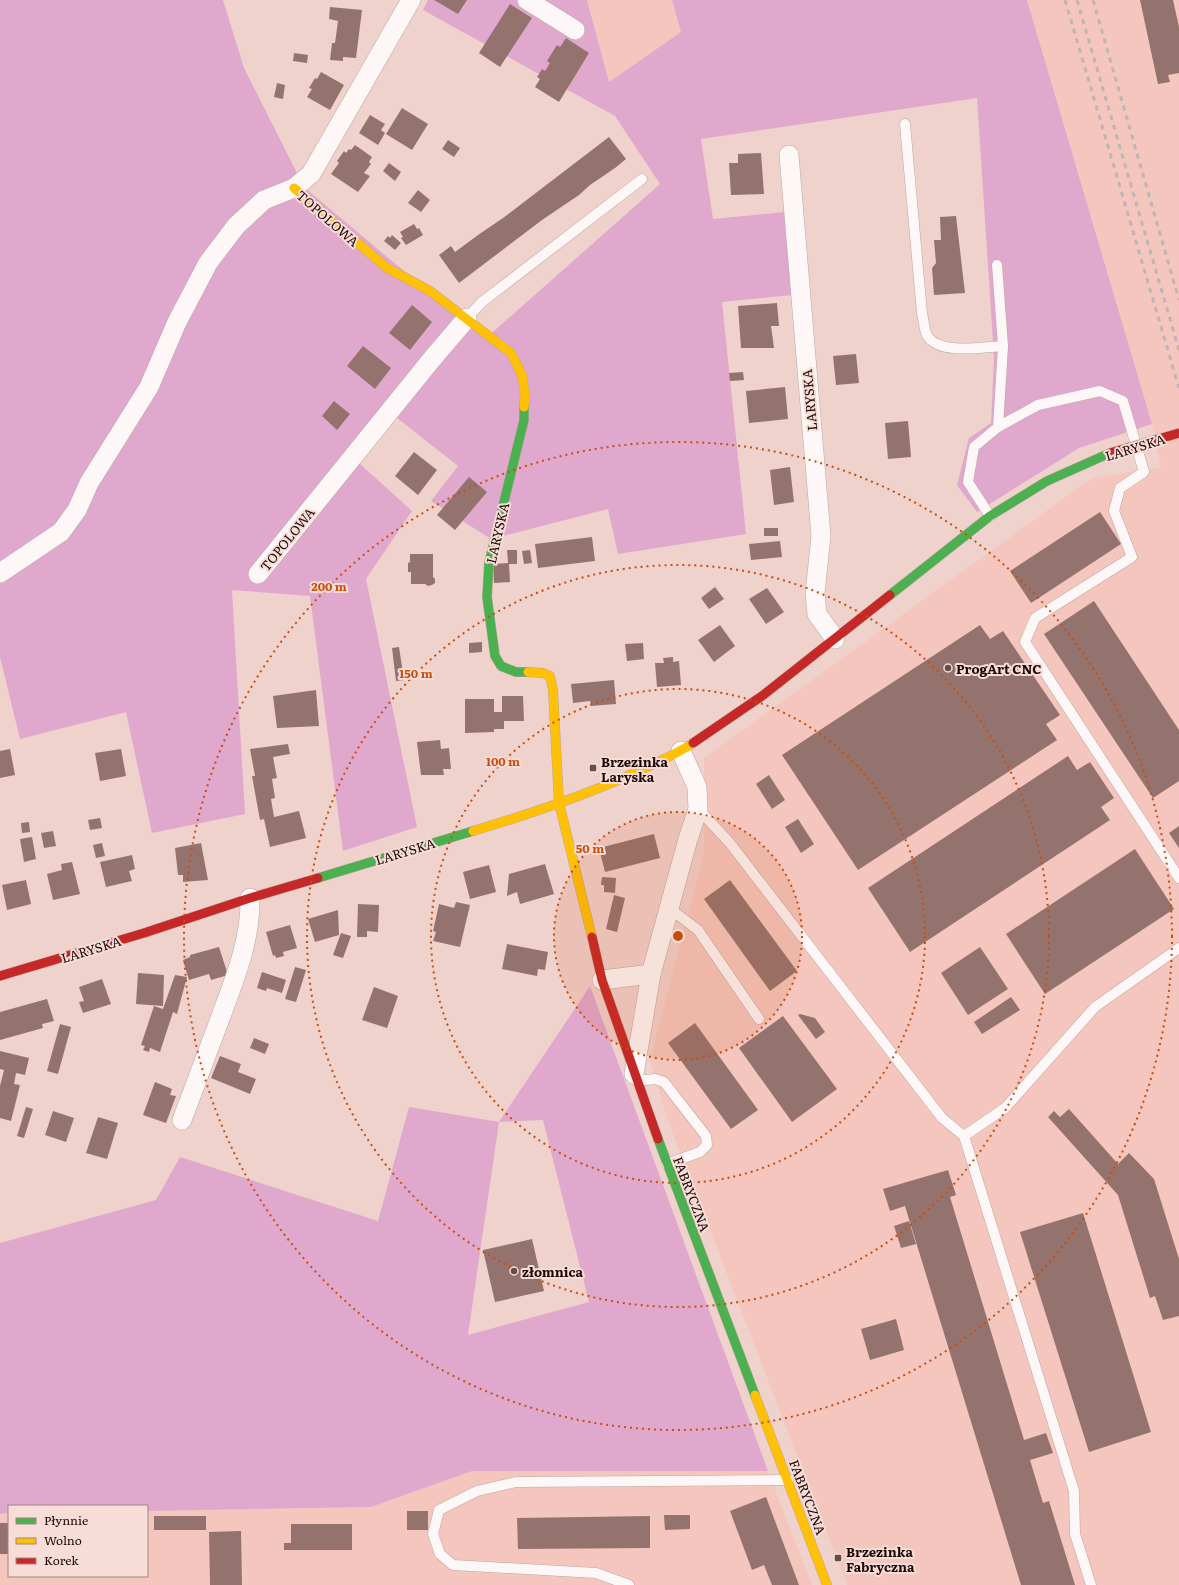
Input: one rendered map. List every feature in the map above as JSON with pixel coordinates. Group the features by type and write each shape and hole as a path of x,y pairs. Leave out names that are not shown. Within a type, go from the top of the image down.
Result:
{"street":[{"name":"TOPOLOWA","path":"258,574 432,359 468,318 430,291 387,268 294,188 311,174 411,0"},
{"path":"527,0 575,30"},
{"name":"LARYSKA","path":"789,155 820,536 815,593 817,614 835,639"},
{"path":"0,573 61,532 77,510 89,483 149,387 177,322 208,263 236,226 264,200 294,188"},
{"name":"LARYSKA","path":"468,318 511,353 522,375 525,394 524,420 489,563 487,597 495,656 501,666 516,672 543,673 550,676 553,690 559,803"},
{"name":"LARYSKA","path":"0,976 250,898 520,817 609,785 681,752 762,696 990,516 1047,481 1110,453 1179,433"},
{"path":"635,1078 651,974 688,839 698,809 697,787 681,752"},
{"name":"FABRYCZNA","path":"559,803 602,980 635,1078 828,1585"},
{"path":"182,1120 231,988 244,948 251,916 250,898"},
{"path":"602,980 651,974"}],"lane":[{"path":"905,124 922,313 927,336 938,345 962,349 1003,346"},
{"name":"TOPOLOWA","path":"468,318 482,302 642,179"},
{"path":"997,265 1003,346 998,426"},
{"path":"990,516 968,482 974,447 998,426 1038,404 1100,390 1123,401 1144,472 1120,488 1114,511 1132,557 1035,618 1025,642 1179,878"},
{"path":"698,809 734,848 942,1118 964,1136 1074,1492 1076,1534 1091,1585"},
{"path":"669,908 698,930 760,1019"},
{"path":"964,1136 1005,1108 1095,1007 1179,948"},
{"path":"635,1078 655,1079 664,1082 706,1136 707,1145 700,1152 667,1164"},
{"path":"629,1585 596,1573 453,1565 440,1554 433,1534 439,1510 477,1491 516,1482 788,1480"}],"shaded area":[{"path":"0,0 223,0 244,68 296,171 299,183 485,339 660,184 615,116 423,10 428,0 587,0 609,82 681,32 672,0 1027,0 1152,424 1079,448 977,512 957,485 969,438 991,423 994,357 977,98 701,139 713,219 784,212 792,295 722,302 746,534 618,554 608,509 491,539 431,501 458,466 392,414 358,462 412,511 366,579 417,827 343,851 310,596 232,590 245,814 152,833 126,712 20,739 0,657"},
{"path":"587,0 672,0 681,32 609,82"},
{"path":"1027,0 1179,0 1179,1585 847,1585 668,1121 650,1061 704,853 704,758 1092,478 1161,467 1152,424"},
{"path":"590,986 768,1471 472,1471 371,1507 148,1511 148,1505 8,1505 8,1513 0,1514 0,1243 156,1200 180,1157 378,1221 409,1107 499,1122","holes":["543,1120 589,1302 468,1335 499,1122"]},
{"path":"472,1471 768,1471 812,1585 0,1585 0,1514 8,1513 8,1577 148,1577 148,1511 371,1507"}],"building":[{"path":"434,0 467,0 458,14"},
{"path":"1140,0 1173,0 1179,27 1179,73 1168,75 1170,82 1158,84"},
{"path":"510,4 532,18 500,67 479,53"},
{"path":"330,7 362,10 356,58 343,57 343,61 330,60 332,43 335,43 338,21 329,19"},
{"path":"566,38 589,53 559,102 535,87 540,79 537,77 542,69 545,71 550,63 547,61 557,45 560,47"},
{"path":"294,53 308,55 307,63 293,61"},
{"path":"321,72 344,85 330,110 307,97 312,89 309,88"},
{"path":"277,83 285,85 283,99 274,97"},
{"path":"402,108 428,124 412,150 386,134"},
{"path":"370,115 385,124 381,130 385,133 378,145 359,133"},
{"path":"609,137 626,159 459,283 439,255 451,246 455,252 503,218"},
{"path":"448,140 460,148 454,157 442,149"},
{"path":"355,145 372,157 369,162 371,164 364,173 370,176 358,192 331,174 339,163 337,161 344,151 346,153"},
{"path":"761,153 764,194 731,195 729,163 738,163 738,154"},
{"path":"389,163 401,172 395,181 383,171"},
{"path":"418,190 430,200 421,212 408,203"},
{"path":"956,216 965,293 934,295 932,268 936,263 934,240 941,240 940,217"},
{"path":"414,224 417,229 419,228 423,235 406,245 401,238 403,237 400,232"},
{"path":"392,235 401,243 395,250 384,241 388,236 390,238"},
{"path":"777,303 779,326 771,326 774,348 741,348 738,306"},
{"path":"412,305 432,322 410,350 389,333"},
{"path":"363,346 391,368 375,389 347,366"},
{"path":"856,354 859,383 836,385 833,356"},
{"path":"743,372 744,380 730,381 729,373"},
{"path":"785,387 788,419 749,423 746,391"},
{"path":"334,401 350,414 337,430 322,416"},
{"path":"908,421 911,457 888,459 885,423"},
{"path":"414,452 437,470 418,495 395,476"},
{"path":"790,467 794,502 774,505 770,470"},
{"path":"469,477 487,492 455,530 437,515"},
{"path":"1100,512 1121,544 1031,603 1010,571"},
{"path":"764,528 778,528 778,536 764,536"},
{"path":"592,537 595,561 538,568 535,544"},
{"path":"780,541 782,557 751,560 749,544"},
{"path":"507,550 517,550 517,564 509,564 510,582 494,583 493,564 508,563"},
{"path":"530,550 532,563 524,564 522,551"},
{"path":"410,554 433,554 433,577 435,579 435,583 428,586 425,584 411,584 411,572 408,572"},
{"path":"715,587 724,599 709,609 701,598"},
{"path":"767,588 784,612 766,624 749,599"},
{"path":"1094,601 1179,730 1179,781 1153,798 1044,634"},
{"path":"720,625 735,646 714,662 698,640"},
{"path":"980,625 990,639 1003,631 1060,715 1046,724 1057,740 858,870 782,755"},
{"path":"482,642 482,652 469,653 469,643"},
{"path":"643,643 644,659 627,661 625,644"},
{"path":"399,647 404,680 396,681 392,648"},
{"path":"673,657 673,662 679,661 681,685 657,687 655,663 664,663 663,658"},
{"path":"614,680 616,704 591,706 590,701 573,703 571,684"},
{"path":"316,690 319,726 277,728 273,696"},
{"path":"502,696 523,696 524,721 504,721 504,729 494,729 494,732 465,733 465,699 494,699 494,712 502,712"},
{"path":"440,740 441,749 449,748 451,769 443,769 444,775 421,775 417,742"},
{"path":"288,744 290,754 273,757 277,778 272,779 275,798 271,799 274,817 299,811 306,838 270,847 264,819 260,820 252,776 255,776 250,749"},
{"path":"10,749 15,775 0,778 0,751"},
{"path":"121,749 126,776 100,781 95,753"},
{"path":"1068,756 1077,770 1090,762 1114,798 1101,807 1110,820 910,952 868,888"},
{"path":"769,775 785,800 772,809 756,784"},
{"path":"100,818 102,828 90,830 88,820"},
{"path":"798,819 814,844 801,853 785,827"},
{"path":"29,822 30,832 22,833 21,823"},
{"path":"1179,826 1179,848 1169,833"},
{"path":"53,831 56,846 44,848 41,833"},
{"path":"654,834 660,858 605,872 599,848"},
{"path":"32,837 36,859 24,862 20,839"},
{"path":"102,843 105,856 96,858 93,845"},
{"path":"201,843 208,880 183,882 183,875 178,875 175,848"},
{"path":"1135,849 1174,909 1045,994 1006,934"},
{"path":"132,855 135,869 129,871 132,881 106,887 100,862"},
{"path":"72,862 80,894 53,900 47,874 62,870 61,864"},
{"path":"545,864 554,894 520,904 517,892 507,896 509,874"},
{"path":"489,865 496,892 470,899 463,872"},
{"path":"602,877 616,878 615,893 604,892 604,885 601,885"},
{"path":"26,880 31,904 7,910 2,885"},
{"path":"730,880 797,971 770,991 704,899"},
{"path":"614,895 625,898 617,932 606,929"},
{"path":"456,902 470,905 460,947 433,941 436,932 433,931 439,904 454,908"},
{"path":"358,904 379,905 378,932 367,931 367,937 357,937"},
{"path":"338,910 339,935 315,942 308,919"},
{"path":"290,925 297,948 283,952 284,956 276,958 275,955 273,956 266,932"},
{"path":"341,933 351,936 343,958 333,955"},
{"path":"507,944 548,952 545,970 538,969 537,976 502,969"},
{"path":"219,947 228,975 211,980 209,974 189,980 183,960 190,957 190,955"},
{"path":"980,947 1008,989 968,1015 941,973"},
{"path":"295,967 306,970 296,1002 285,999"},
{"path":"262,972 286,980 282,993 267,988 266,991 257,988"},
{"path":"138,973 164,975 163,1006 136,1004"},
{"path":"175,975 187,977 177,1014 173,1012 160,1052 150,1048 149,1052 143,1050 145,1046 141,1045 154,1006 163,1009"},
{"path":"102,979 111,1004 83,1013 79,1002 84,1001 79,987"},
{"path":"374,987 398,996 387,1028 362,1020"},
{"path":"1011,997 1020,1010 982,1034 974,1022"},
{"path":"47,999 54,1021 42,1024 43,1028 0,1040 0,1012"},
{"path":"800,1014 815,1018 825,1032 816,1039 798,1015"},
{"path":"783,1016 837,1089 792,1122 739,1048"},
{"path":"695,1023 758,1110 731,1129 668,1043"},
{"path":"60,1024 71,1027 58,1074 47,1071"},
{"path":"254,1038 269,1044 265,1054 250,1048"},
{"path":"0,1051 29,1058 25,1075 16,1073 14,1084 20,1085 11,1121 0,1118 0,1086 4,1070 0,1069"},
{"path":"220,1056 241,1064 238,1072 256,1079 250,1094 211,1078"},
{"path":"155,1082 172,1089 170,1095 176,1096 166,1123 143,1115"},
{"path":"26,1107 33,1109 24,1138 17,1136"},
{"path":"1069,1109 1118,1164 1129,1153 1154,1179 1179,1259 1179,1316 1163,1320 1155,1296 1150,1298 1118,1195 1048,1117 1054,1111 1060,1117"},
{"path":"53,1111 74,1118 66,1142 45,1135"},
{"path":"98,1117 118,1123 107,1159 86,1153"},
{"path":"948,1170 956,1195 950,1197 1024,1440 1046,1433 1053,1453 1030,1460 1043,1503 1049,1501 1075,1585 1021,1585 905,1206 890,1211 883,1189"},
{"path":"1083,1213 1151,1432 1089,1452 1020,1232"},
{"path":"909,1221 916,1244 901,1248 894,1226"},
{"name":"złomnica","path":"532,1239 544,1291 495,1302 483,1250"},
{"path":"896,1319 904,1350 870,1360 861,1329"},
{"path":"766,1497 799,1585 772,1585 764,1565 752,1570 730,1511"},
{"path":"407,1511 428,1511 428,1530 407,1530"},
{"path":"664,1515 690,1515 690,1529 665,1530"},
{"path":"154,1516 206,1516 206,1530 154,1530"},
{"path":"650,1516 650,1548 518,1549 517,1518"},
{"path":"0,1523 8,1523 8,1554 0,1554"},
{"path":"291,1524 352,1524 352,1550 284,1550 284,1543 291,1543"},
{"path":"241,1531 242,1585 210,1585 209,1532"}],"railway":[{"path":"1065,0 1179,388"},
{"path":"1077,0 1179,350"},
{"path":"1093,0 1179,300"}],"traffic: fast":[{"path":"524,407 524,420 489,563 487,597 495,656 501,666 516,672 528,672"},
{"path":"890,595 990,516 1047,481 1110,453"},
{"path":"318,878 473,831"},
{"path":"658,1139 755,1395"}],"traffic: slow":[{"path":"294,188 387,268 430,291 511,353 522,375 525,394 524,407"},
{"path":"528,672 543,673 550,676 553,690 559,803 592,937"},
{"path":"473,831 537,811 600,788 681,751 693,743"},
{"path":"755,1395 827,1585"}],"traffic: jam":[{"path":"1110,453 1179,433"},
{"path":"693,743 762,696 890,595"},
{"path":"0,976 144,933 250,898 318,878"},
{"path":"592,937 602,980 658,1139"}],"place":[{"name":"ProgArt CNC","path":"948,668"},
{"name":"Brzezinka Laryska","path":"593,768"},
{"name":"złomnica","path":"514,1271"},
{"name":"Brzezinka Fabryczna","path":"838,1558"}]}
